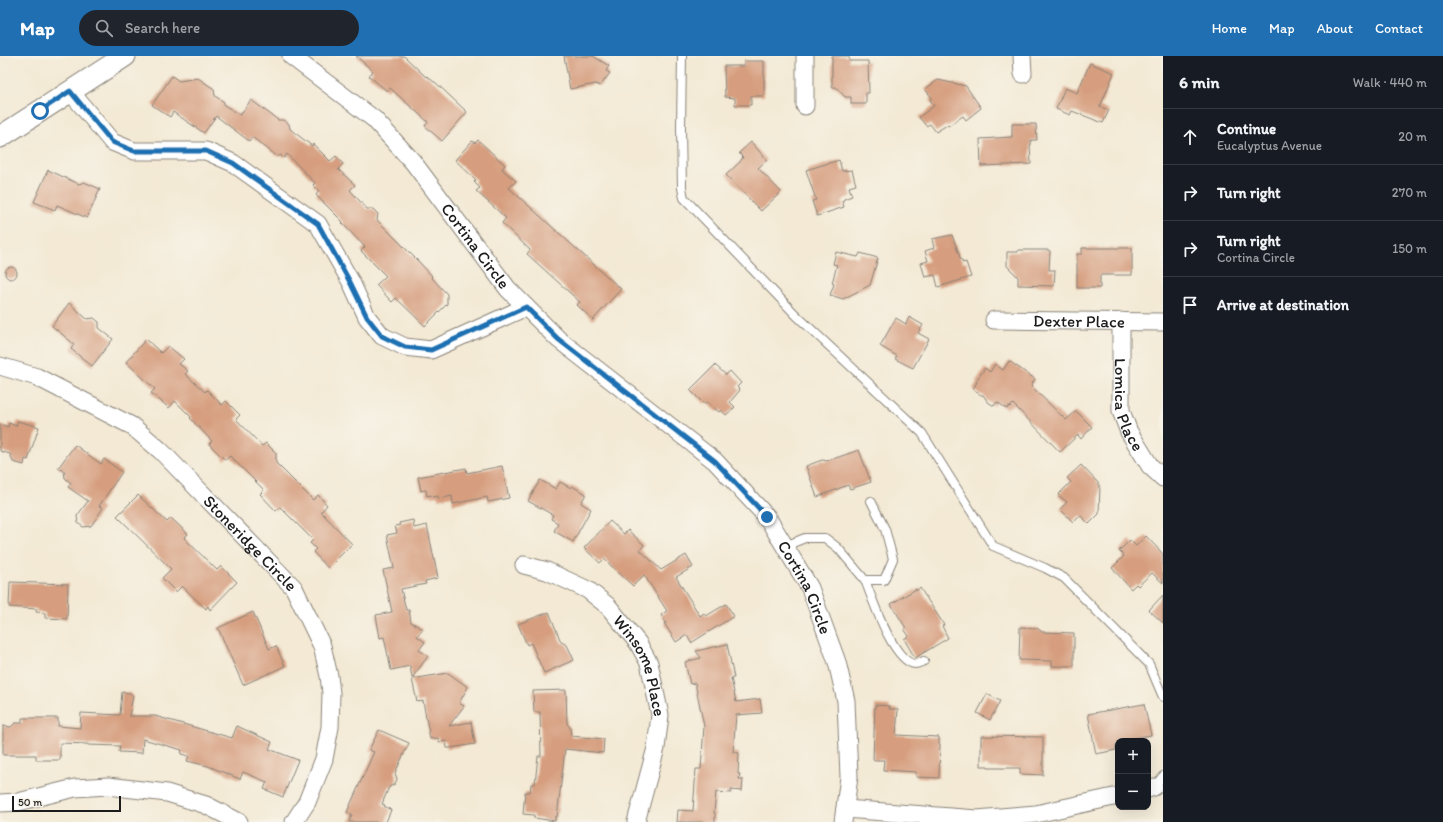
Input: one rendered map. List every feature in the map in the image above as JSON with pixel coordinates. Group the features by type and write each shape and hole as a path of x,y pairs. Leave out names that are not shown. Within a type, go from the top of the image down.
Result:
{"street":[{"path":"0,136 125,56"},
{"name":"Cortina Circle","path":"290,56 374,119 413,162 508,289 558,339 715,461 767,517 810,588 837,662 846,708 849,777 844,816"},
{"path":"804,56 805,106"},
{"path":"1022,56 1023,74"},
{"path":"70,91 112,142 134,151 206,151 233,163 318,224 350,282 367,317 382,336 405,347 431,350 526,307"},
{"name":"Dexter Place","path":"994,320 1163,322"},
{"name":"Lomica Place","path":"1121,321 1121,411 1129,432 1150,466 1163,478"},
{"name":"Stoneridge Circle","path":"0,366 37,377 132,426 161,451 294,588 322,646 329,676 331,693 330,727 324,759 307,802 294,822"},
{"name":"Winsome Place","path":"524,565 547,571 588,590 608,606 638,643 649,663 660,715 656,748 636,822"},
{"path":"0,803 18,802 76,788 108,786 167,793 206,805 239,822"},
{"path":"844,816 977,819 1036,814 1115,797"}],"lane":[{"path":"682,56 681,128 682,188 684,198 796,315 922,433 993,546 1064,578 1149,664 1163,698"},
{"path":"865,580 884,580 893,558 885,528 871,501"},
{"path":"785,546 805,538 825,538 838,548 865,580 881,623 892,642 907,661 916,664 924,661"}],"building":[{"path":"356,56 404,56 467,112 442,141 425,126 428,122 390,88 387,91 369,76 373,71"},
{"path":"564,56 593,56 609,66 606,71 610,73 600,86 596,84 570,89"},
{"path":"832,56 849,56 849,61 868,61 869,93 866,93 866,104 851,104 851,97 845,97 836,87 832,87"},
{"path":"744,61 764,61 764,96 751,96 751,105 735,105 735,98 725,97 724,66 744,66"},
{"path":"1090,63 1114,73 1100,107 1109,110 1103,123 1072,111 1070,115 1056,109 1065,88 1077,93"},
{"path":"172,76 179,81 198,78 214,89 215,96 224,102 224,105 240,115 251,100 278,120 283,120 289,124 290,129 312,146 313,144 330,161 336,156 343,164 338,169 355,185 350,190 367,209 373,209 378,214 377,220 432,276 431,277 447,294 447,304 425,326 396,298 392,302 376,285 386,276 361,251 365,247 316,195 319,191 313,185 315,183 287,154 284,158 280,155 278,157 252,137 249,141 216,116 204,133 173,112 170,117 152,105"},
{"path":"938,80 966,86 981,108 966,120 963,116 936,132 930,124 926,126 919,117 934,106 930,100 932,98 925,89"},
{"path":"1012,124 1036,124 1037,140 1031,140 1030,145 1031,164 981,166 980,139 1012,137"},
{"path":"478,140 505,165 502,169 516,181 509,188 621,289 593,320 577,305 580,302 527,254 530,250 502,223 506,218 476,191 480,188 474,182 476,180 455,160 472,141 475,143"},
{"path":"751,142 767,160 758,168 781,192 761,211 726,175 740,162 743,157 739,153"},
{"path":"839,160 842,171 852,170 856,185 849,187 852,196 842,201 844,207 817,216 812,201 816,200 806,170"},
{"path":"48,170 79,184 84,182 100,189 87,218 57,205 55,210 34,202"},
{"path":"952,235 961,260 963,263 966,262 971,277 938,287 935,275 925,277 921,263 928,261 925,251 934,248 932,239"},
{"path":"1082,248 1132,248 1132,275 1100,275 1100,288 1077,288 1077,254 1082,254"},
{"path":"1018,250 1050,251 1049,270 1055,270 1054,286 1018,285 1018,277 1007,266 1007,252 1018,252"},
{"path":"836,252 858,257 860,253 878,258 870,285 843,299 830,295 834,284 832,283 837,265 833,264"},
{"path":"9,267 13,267 17,273 13,279 9,279 5,275 5,271"},
{"path":"69,303 87,319 94,318 99,322 99,328 113,339 92,366 71,349 74,344 52,326"},
{"path":"909,317 923,325 918,333 929,339 913,368 895,359 897,356 880,346 896,318 906,324"},
{"path":"146,339 161,353 168,346 184,359 179,364 188,371 185,374 205,392 207,390 222,405 226,401 240,415 236,419 262,446 266,443 276,453 276,463 313,500 318,495 327,505 321,512 352,544 328,568 313,552 316,549 310,543 313,540 280,507 276,511 260,494 264,490 230,456 225,460 209,444 212,441 175,401 169,408 151,393 155,389 126,362"},
{"path":"1009,361 1035,379 1031,386 1066,420 1076,411 1092,427 1081,439 1078,435 1060,452 1013,404 1007,409 997,402 994,406 988,402 983,395 973,389 977,382 976,381 985,368 990,372 995,364 1003,370"},
{"path":"715,365 726,375 730,371 741,383 737,387 740,390 730,402 735,407 726,415 721,410 719,412 707,402 704,404 690,390"},
{"path":"18,421 39,427 28,460 25,459 24,465 13,462 10,454 0,451 0,424 8,427 9,423 16,426"},
{"path":"75,445 101,464 104,459 122,472 99,506 103,508 91,526 83,527 78,523 77,516 88,501 68,487 71,483 65,478 64,471 58,468"},
{"path":"859,450 871,482 850,489 848,485 817,497 806,466 822,460 827,461"},
{"path":"1081,465 1100,485 1099,514 1089,524 1081,516 1073,522 1060,509 1067,502 1058,495 1071,482 1067,478"},
{"path":"502,466 509,498 488,502 487,497 453,504 452,496 438,499 438,496 427,496 426,490 421,491 418,477 466,468 467,473"},
{"path":"540,480 556,489 560,482 571,488 572,486 586,494 581,503 591,509 573,542 554,531 558,523 551,519 553,515 528,501"},
{"path":"138,495 167,522 171,518 188,534 184,538 217,570 221,566 237,582 210,610 208,606 206,609 182,586 176,592 162,578 171,569 117,516"},
{"path":"413,520 414,528 427,525 438,578 425,581 426,584 401,589 406,610 409,610 411,622 423,629 417,636 425,642 419,650 428,656 412,678 410,666 391,670 384,637 380,638 376,615 392,612 383,570 394,568 387,535 397,533 395,526 400,525 399,523"},
{"path":"610,521 624,534 628,530 644,545 640,550 661,570 686,555 693,567 676,577 700,616 704,613 706,616 726,604 734,616 691,643 687,635 676,642 664,623 666,623 661,615 667,611 644,575 633,586 604,559 600,563 584,548"},
{"path":"1146,536 1163,554 1163,583 1152,573 1138,586 1136,584 1131,589 1112,568 1124,556 1119,551 1130,540 1136,546"},
{"path":"10,582 68,584 67,619 45,618 45,613 36,612 37,609 9,607"},
{"path":"920,588 944,625 942,626 948,638 915,658 904,639 909,636 904,629 906,628 891,604"},
{"path":"1163,595 1163,623 1149,610"},
{"path":"253,612 269,649 276,646 285,666 243,685 218,628"},
{"path":"549,612 561,642 567,645 574,660 544,673 531,643 527,645 518,624"},
{"path":"1020,627 1037,628 1042,632 1074,633 1074,666 1052,666 1052,661 1019,660"},
{"path":"727,644 734,678 731,678 736,702 760,699 762,713 736,715 733,752 739,753 738,774 740,774 739,779 743,779 742,791 731,790 731,793 716,792 714,813 715,822 677,822 678,810 693,811 696,769 701,769 704,726 695,683 690,684 685,662 701,658 696,651"},
{"path":"448,673 468,687 459,703 464,706 449,726 471,722 475,744 447,748 446,741 439,742 438,738 430,739 423,701 417,702 412,679"},
{"path":"566,690 567,724 570,727 571,736 604,739 603,753 565,749 557,817 555,817 555,821 534,818 534,815 523,814 525,792 530,792 531,784 535,784 538,756 541,756 540,712 534,712 533,691"},
{"path":"122,692 130,693 133,696 129,716 155,716 232,738 237,726 272,742 269,749 298,760 283,797 264,789 267,782 243,772 240,779 208,766 187,761 189,756 181,754 182,750 143,739 142,753 119,752 120,746 60,743 60,760 36,760 36,755 3,755 3,726 11,727 15,723 22,723 22,718 58,718 58,726 80,728 81,713 120,715"},
{"path":"987,694 1000,701 990,720 977,713"},
{"path":"1144,704 1151,735 1134,738 1115,738 1115,750 1096,754 1088,714"},
{"path":"875,705 890,706 889,709 898,709 896,735 939,737 939,778 916,777 916,772 883,770 884,760 873,760"},
{"path":"379,730 409,743 395,773 397,779 395,784 389,787 382,804 391,810 386,822 349,822 352,815 347,812 374,752 369,750"},
{"path":"981,736 1043,737 1043,775 1020,774 1020,768 988,768 988,766 981,766"}],"route":[{"path":"40,111 70,91 112,142 134,151 206,151 233,163 318,224 350,282 367,317 382,336 405,347 431,350 526,307 558,339 715,461 767,517"}]}
